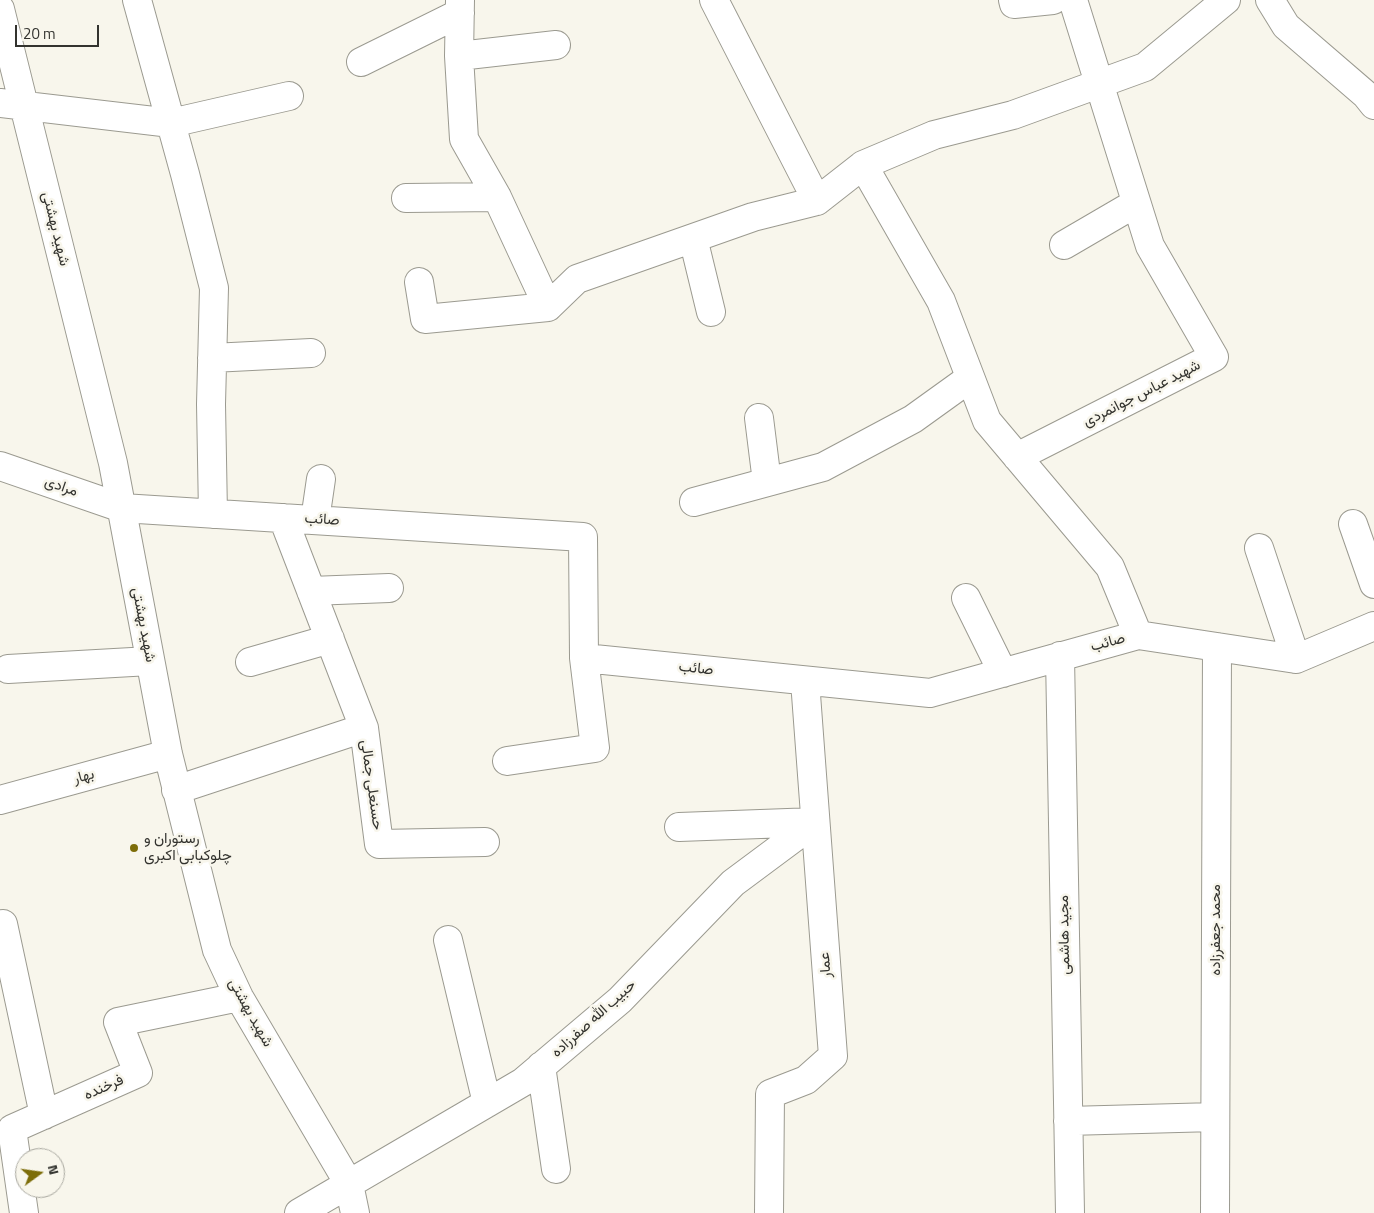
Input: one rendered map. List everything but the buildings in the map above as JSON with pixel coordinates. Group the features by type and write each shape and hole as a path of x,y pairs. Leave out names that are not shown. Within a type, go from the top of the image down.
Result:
{"street":[{"path":"137,0 214,288 212,358 213,514"},
{"path":"714,0 817,201"},
{"path":"1013,0 1014,4 1053,0"},
{"name":"شهید عباس جوانمردی","path":"1017,457 1214,357 1150,246 1073,0"},
{"path":"419,282 425,319 548,307 577,279 753,217 817,201 863,166 934,135 1013,115 1144,67 1226,0"},
{"path":"1270,0 1286,26 1366,95 1374,105"},
{"path":"460,7 459,56 464,139 497,197 548,307"},
{"path":"361,62 460,7"},
{"name":"شهید بهشتی","path":"0,9 12,105 113,463 168,754 217,950 239,997 349,1184 354,1213"},
{"path":"459,56 556,45"},
{"path":"12,105 171,123 289,96"},
{"path":"863,166 941,301 987,421 1110,567 1138,635"},
{"path":"406,198 497,197"},
{"path":"1064,245 1136,203"},
{"path":"692,238 711,312"},
{"path":"212,358 311,353"},
{"path":"694,502 824,467 913,418 970,378"},
{"path":"759,418 767,482"},
{"name":"مرادی","path":"0,466 122,508"},
{"path":"315,520 321,479"},
{"name":"صائب","path":"122,508 582,537 584,658 930,693 1138,635 1296,659"},
{"path":"283,518 364,728"},
{"path":"1353,524 1374,584"},
{"path":"1259,548 1296,659 1374,626"},
{"path":"311,591 389,588"},
{"path":"966,598 1003,672"},
{"path":"250,662 330,639"},
{"name":"محمد جعفرزاده","path":"1215,1213 1217,647"},
{"name":"مجید هاشمی","path":"1060,656 1070,1213"},
{"path":"507,761 595,748 584,658"},
{"path":"8,669 150,660"},
{"name":"عمار","path":"769,1213 770,1094 806,1080 833,1056 805,680"},
{"name":"حسنعلی جمالی","path":"176,790 364,728 379,844 486,842"},
{"name":"بهار","path":"0,800 168,754"},
{"path":"679,827 815,822"},
{"name":"حبیب الله صفرزاده","path":"299,1213 523,1082 620,1000 733,882 815,822"},
{"path":"3,924 44,1115"},
{"path":"448,940 487,1103"},
{"name":"فرخنده","path":"24,1213 12,1129 138,1073 118,1022 239,997"},
{"path":"542,1066 556,1169"},
{"path":"1068,1120 1215,1118"}],"place":[{"name":"رستوران و چلوکبابی اکبری","path":"134,848"}]}
